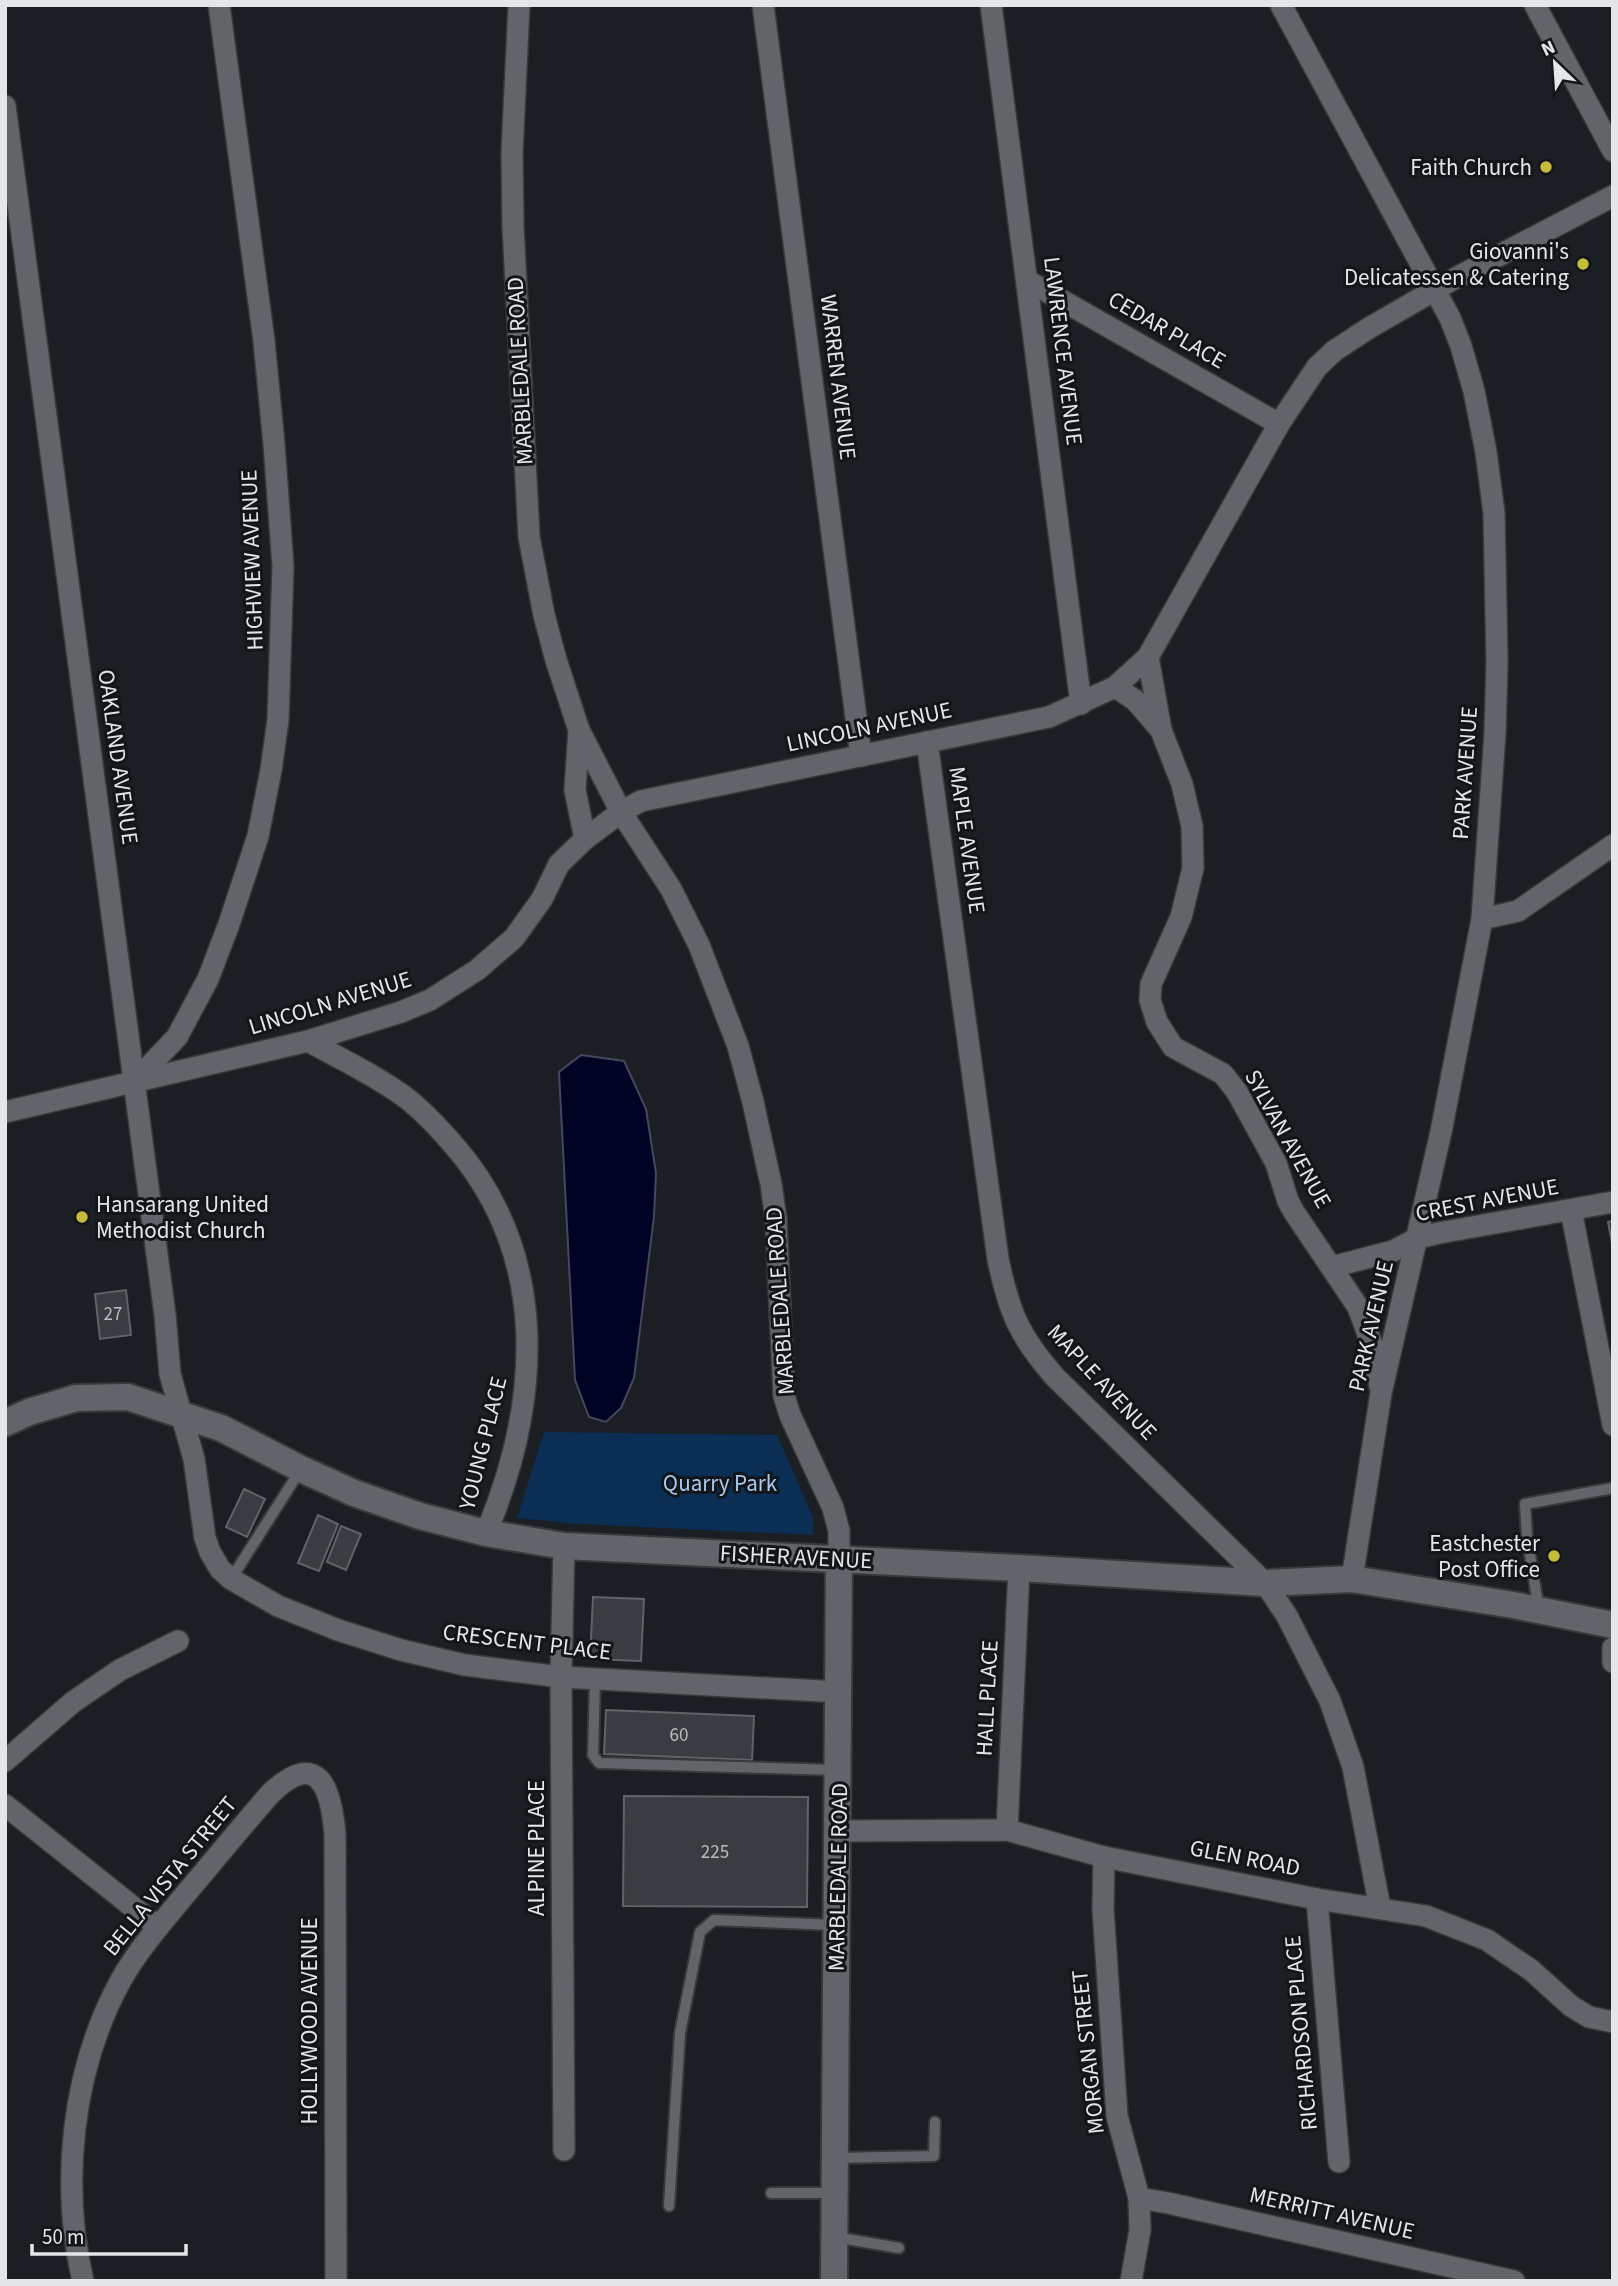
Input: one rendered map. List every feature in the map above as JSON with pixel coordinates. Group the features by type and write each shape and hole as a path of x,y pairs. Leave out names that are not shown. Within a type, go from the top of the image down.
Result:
{"street":[{"name":"HIGHVIEW AVENUE","path":"134,1082 177,1037 208,979 258,836 278,720 283,566 274,444 264,341 219,5"},
{"name":"MARBLEDALE ROAD","path":"519,5 512,153 513,226 529,537 544,615 555,660 579,730 621,812 671,889 699,945 738,1046 753,1102 776,1219 784,1396 790,1415 833,1508 839,1531 834,2281"},
{"name":"WARREN AVENUE","path":"763,5 861,756"},
{"name":"LAWRENCE AVENUE","path":"991,5 1081,704"},
{"name":"PARK AVENUE","path":"1280,5 1450,318 1468,369 1486,452 1494,513 1496,686 1482,919 1441,1132 1381,1393 1352,1579"},
{"path":"1535,5 1613,151"},
{"name":"OAKLAND AVENUE","path":"5,106 165,1315 170,1374 181,1415"},
{"name":"LINCOLN AVENUE","path":"5,1112 308,1041 411,1008 447,991 477,970 514,938 542,898 559,864 585,839 621,812 641,801 1049,717 1115,687 1148,657 1279,424 1317,367 1334,351 1369,328 1613,196"},
{"name":"CEDAR PLACE","path":"1028,281 1279,424"},
{"name":"SYLVAN AVENUE","path":"1148,657 1161,730 1182,784 1189,816 1193,868 1181,917 1151,984 1150,1000 1157,1022 1173,1047 1223,1074 1237,1092 1276,1163 1294,1212 1358,1307 1372,1345 1381,1393"},
{"name":"SYLVAN AVENUE","path":"1115,687 1135,700 1161,730"},
{"name":"MARBLEDALE ROAD","path":"579,730 575,790 585,839"},
{"name":"MAPLE AVENUE","path":"927,742 998,1259 1014,1321 1027,1343 1055,1377 1265,1583 1287,1616 1330,1701 1353,1767 1380,1908"},
{"path":"1482,919 1518,911 1613,845"},
{"name":"YOUNG PLACE","path":"308,1041 372,1075 406,1098 435,1124 463,1155 486,1189 517,1259 528,1326 528,1371 515,1441 499,1502 486,1533"},
{"name":"CREST AVENUE","path":"1332,1266 1394,1251 1418,1238 1613,1202"},
{"path":"1571,1210 1613,1425"},
{"name":"FISHER AVENUE","path":"5,1423 60,1402 98,1396 128,1397 221,1428 354,1493 419,1516 486,1533 564,1546 839,1558 1265,1583 1352,1579 1613,1625"},
{"name":"CRESCENT PLACE","path":"181,1415 194,1459 205,1538 220,1569 231,1579 278,1606 338,1630 401,1650 465,1665 561,1677 840,1692"},
{"name":"ALPINE PLACE","path":"564,1546 561,1677 564,2150"},
{"name":"HALL PLACE","path":"1007,1830 1019,1568"},
{"path":"5,1761 73,1702 120,1670 178,1641"},
{"path":"1613,1648 1613,1662"},
{"name":"BELLA VISTA STREET","path":"83,2281 72,2196 75,2132 80,2096 100,2027 121,1980 158,1927 271,1793 285,1779 306,1773"},
{"name":"HOLLYWOOD AVENUE","path":"306,1773 322,1782 328,1793 335,1834 336,2281"},
{"path":"5,1805 158,1927"},
{"name":"GLEN ROAD","path":"838,1831 1007,1830 1104,1857 1317,1899 1426,1916 1487,1940 1531,1970 1572,2006 1589,2017 1613,2022"},
{"name":"MORGAN STREET","path":"1104,1857 1103,1909 1117,2116 1139,2199 1140,2230 1131,2281"},
{"name":"RICHARDSON PLACE","path":"1317,1899 1339,2162"},
{"name":"MERRITT AVENUE","path":"1139,2199 1168,2203 1514,2281"}],"lane":[{"path":"231,1579 301,1469"},
{"path":"1539,1610 1527,1536 1525,1504 1613,1488"},
{"path":"595,1678 593,1755 599,1763 839,1770"},
{"path":"669,2206 680,2033 700,1932 714,1920 838,1925"},
{"path":"835,2158 934,2156 934,2122"},
{"path":"771,2193 835,2193"},
{"path":"835,2237 899,2248"}],"green space":[{"name":"Quarry Park","path":"544,1432 777,1435 813,1517 813,1535 578,1524 517,1518"}],"shaded area":[{"path":"581,1055 624,1061 646,1109 656,1173 654,1216 634,1378 621,1408 606,1422 589,1417 575,1380 559,1072"}],"building":[{"path":"1613,1221 1613,1243 1612,1243 1608,1222"},
{"path":"126,1290 131,1335 100,1339 95,1294"},
{"path":"244,1489 265,1499 247,1537 226,1527"},
{"path":"318,1515 338,1524 319,1571 298,1563"},
{"path":"341,1526 361,1534 346,1570 327,1562"},
{"path":"593,1597 644,1599 641,1661 590,1659"},
{"path":"606,1710 754,1716 752,1760 604,1754"},
{"path":"624,1796 808,1797 807,1907 623,1906"}],"place":[{"name":"Faith Church","path":"1546,167"},
{"name":"Giovanni's Delicatessen & Catering","path":"1583,264"},
{"name":"Hansarang United Methodist Church","path":"82,1217"},
{"name":"Eastchester Post Office","path":"1554,1556"}]}
